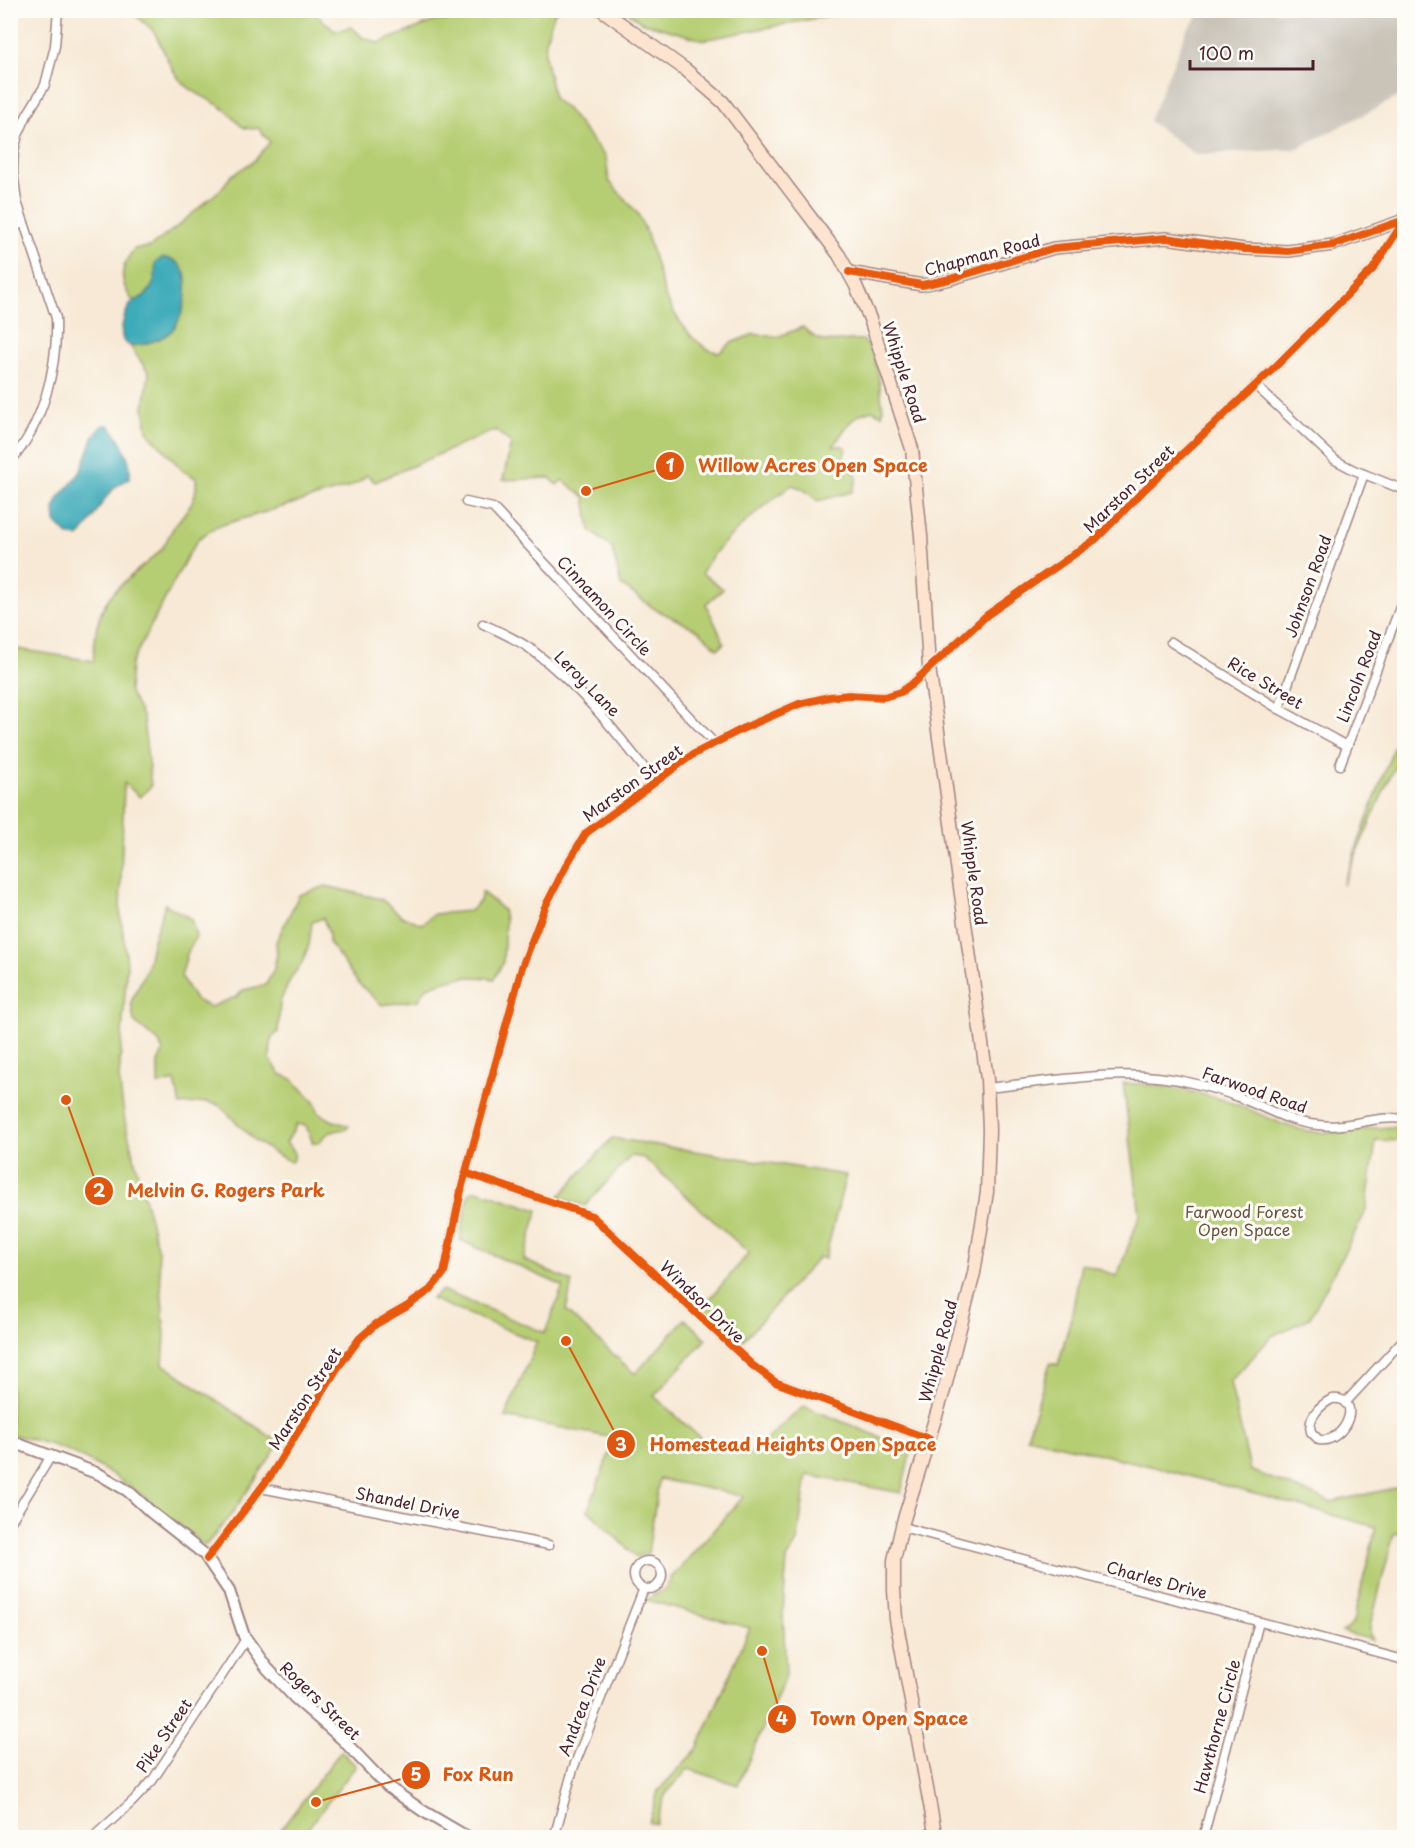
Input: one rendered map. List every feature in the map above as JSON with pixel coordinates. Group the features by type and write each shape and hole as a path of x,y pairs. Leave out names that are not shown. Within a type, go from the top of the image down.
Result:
{"main road":[{"name":"Whipple Road","path":"602,10 686,70 723,102 823,231 849,272 870,319 912,449 921,536 929,667 987,1088 987,1192 975,1273 945,1387 894,1560 896,1619 936,1838"}],"street":[{"path":"10,462 32,433 48,382 57,336 56,318 17,202 13,172 14,152 27,115 45,85 55,46 58,10"},
{"name":"Chapman Road","path":"849,272 922,285 1054,248 1166,238 1244,249 1287,251 1333,245 1404,220"},
{"name":"Marston Street","path":"207,1558 261,1488 338,1367 360,1338 376,1324 430,1290 444,1273 466,1173 522,967 545,907 586,833 692,755 744,728 799,704 829,697 849,694 884,697 901,692 987,615 1096,539 1373,269 1404,220"},
{"path":"10,228 24,224"},
{"path":"1255,386 1335,460 1404,490"},
{"name":"Johnson Road","path":"1279,709 1364,474"},
{"name":"Cinnamon Circle","path":"466,502 493,508 714,743"},
{"name":"Lincoln Road","path":"1340,765 1404,597"},
{"name":"Leroy Lane","path":"483,624 508,636 545,661 588,702 655,782"},
{"name":"Rice Street","path":"1170,642 1279,709 1347,746"},
{"name":"Farwood Road","path":"987,1088 1088,1077 1138,1075 1190,1083 1215,1090 1309,1124 1340,1126 1379,1118 1404,1119"},
{"name":"Windsor Drive","path":"466,1173 592,1216 752,1365 775,1382 929,1439"},
{"path":"1345,1403 1404,1339"},
{"path":"1332,1399 1345,1403 1349,1407 1350,1416 1341,1430 1328,1440 1314,1437 1310,1423 1318,1409 1332,1399"},
{"name":"Rogers Street","path":"10,1440 99,1474 128,1491 207,1558 229,1591 246,1639 267,1668 295,1698 341,1738 388,1787 469,1838"},
{"path":"10,1523 51,1456"},
{"name":"Shandel Drive","path":"261,1488 549,1545"},
{"name":"Charles Drive","path":"902,1527 1404,1660"},
{"name":"Andrea Drive","path":"554,1838 573,1769 644,1588"},
{"name":"Hawthorne Circle","path":"1203,1838 1259,1622"},
{"name":"Pike Street","path":"92,1838 152,1781 246,1639"}],"shaded area":[{"path":"1203,11 1404,11 1404,94 1296,149 1196,155 1149,121 1187,30"}],"green space":[{"path":"129,11 312,11 335,31 352,27 362,37 379,43 435,21 506,11 557,11 546,39 545,56 554,99 567,109 606,158 609,181 638,214 647,234 665,296 692,337 707,349 719,353 731,343 754,334 777,337 803,327 824,341 863,340 869,347 876,364 883,409 882,415 872,410 853,419 833,446 846,448 843,461 845,466 855,472 857,478 852,492 818,501 803,489 792,485 729,537 709,562 702,573 723,589 706,604 724,643 718,649 698,630 655,609 621,585 612,548 590,530 585,497 562,480 557,485 550,478 503,480 511,443 495,430 375,482 367,475 346,488 218,526 199,538 188,555 131,664 129,691 143,718 151,786 140,797 124,783 120,911 127,963 119,1079 125,1122 158,1251 165,1336 163,1364 280,1443 229,1518 205,1546 123,1481 105,1470 61,1448 11,1434 10,648 94,661 97,628 105,604 120,586 160,551 192,502 196,492 196,478 183,471 147,431 144,408 149,373 130,346 157,340 175,326 184,304 185,273 158,274 145,295 133,301 123,281 124,269 134,249 150,247 179,225 221,189 231,176 255,160 270,142 258,128 251,129 242,126 224,109 186,86 173,70 154,32"},
{"path":"627,11 854,11 703,40 641,22"},
{"path":"1394,746 1404,750 1404,757 1401,756 1388,781 1343,885"},
{"path":"326,886 381,899 403,917 422,924 434,914 470,911 480,901 482,892 503,910 505,920 503,962 494,979 467,977 451,979 425,988 419,1000 382,1005 358,983 329,942 329,934 323,918 312,922 309,945 301,965 292,976 280,1002 278,1032 271,1039 270,1059 280,1074 292,1079 305,1092 314,1102 319,1113 349,1126 327,1134 319,1143 313,1143 306,1126 297,1124 286,1143 294,1151 294,1159 291,1162 253,1139 219,1105 206,1102 180,1105 175,1081 158,1085 158,1062 163,1052 159,1042 134,1022 131,1002 147,968 153,940 165,904 191,919 196,936 187,954 181,977 195,1000 210,1007 236,997 243,990 266,985 274,969 277,954 276,942 299,895"},
{"name":"Farwood Forest Open Space","path":"1123,1083 1194,1092 1235,1104 1290,1126 1309,1131 1404,1128 1404,1141 1376,1140 1366,1211 1310,1318 1272,1336 1230,1382 1250,1470 1330,1502 1400,1487 1404,1476 1404,1535 1394,1533 1370,1627 1373,1640 1342,1632 1353,1622 1376,1527 1159,1468 1027,1437 1050,1363 1058,1365 1072,1314 1081,1263 1117,1276 1140,1215"},
{"path":"612,1138 846,1175 825,1259 819,1257 739,1345 701,1309 749,1253 644,1158 631,1156 585,1206 559,1197"},
{"path":"472,1191 480,1191 538,1210 524,1260 572,1282 566,1311 635,1374 685,1319 706,1339 654,1396 708,1445 750,1454 804,1406 902,1446 910,1455 901,1493 807,1475 797,1542 787,1559 783,1611 786,1675 738,1785 688,1769 665,1795 656,1824 649,1822 658,1791 697,1749 750,1628 647,1600 666,1587 671,1578 744,1496 659,1479 648,1553 636,1557 588,1510 615,1438 505,1417 537,1342 431,1299 442,1290 545,1333 563,1286 460,1240 468,1196"},
{"path":"341,1751 356,1766 301,1837 275,1837"}],"water":[{"path":"162,258 173,260 181,266 185,275 183,310 169,333 147,343 130,346 122,336 125,315 132,303 150,290 155,277 155,263"},
{"path":"103,425 109,425 125,450 130,465 129,479 112,490 79,537 69,536 55,522 54,509 59,498 80,473 94,436"}],"cycle path":[{"path":"849,272 922,285 1054,248 1166,238 1244,249 1288,251 1333,245 1404,220"},
{"path":"207,1559 271,1475 338,1367 360,1338 376,1324 430,1290 444,1273 462,1186 522,967 545,907 586,833 692,755 744,728 799,704 849,695 884,697 901,692 912,684 987,615 1096,539 1373,269 1404,221"},
{"path":"466,1173 592,1216 752,1365 775,1382 929,1439"}],"place":[{"name":"Willow Acres Open Space","path":"586,491"},
{"name":"Melvin G. Rogers Park","path":"66,1100"},
{"name":"Homestead Heights Open Space","path":"566,1341"},
{"name":"Town Open Space","path":"762,1651"},
{"name":"Fox Run","path":"316,1802"}]}
